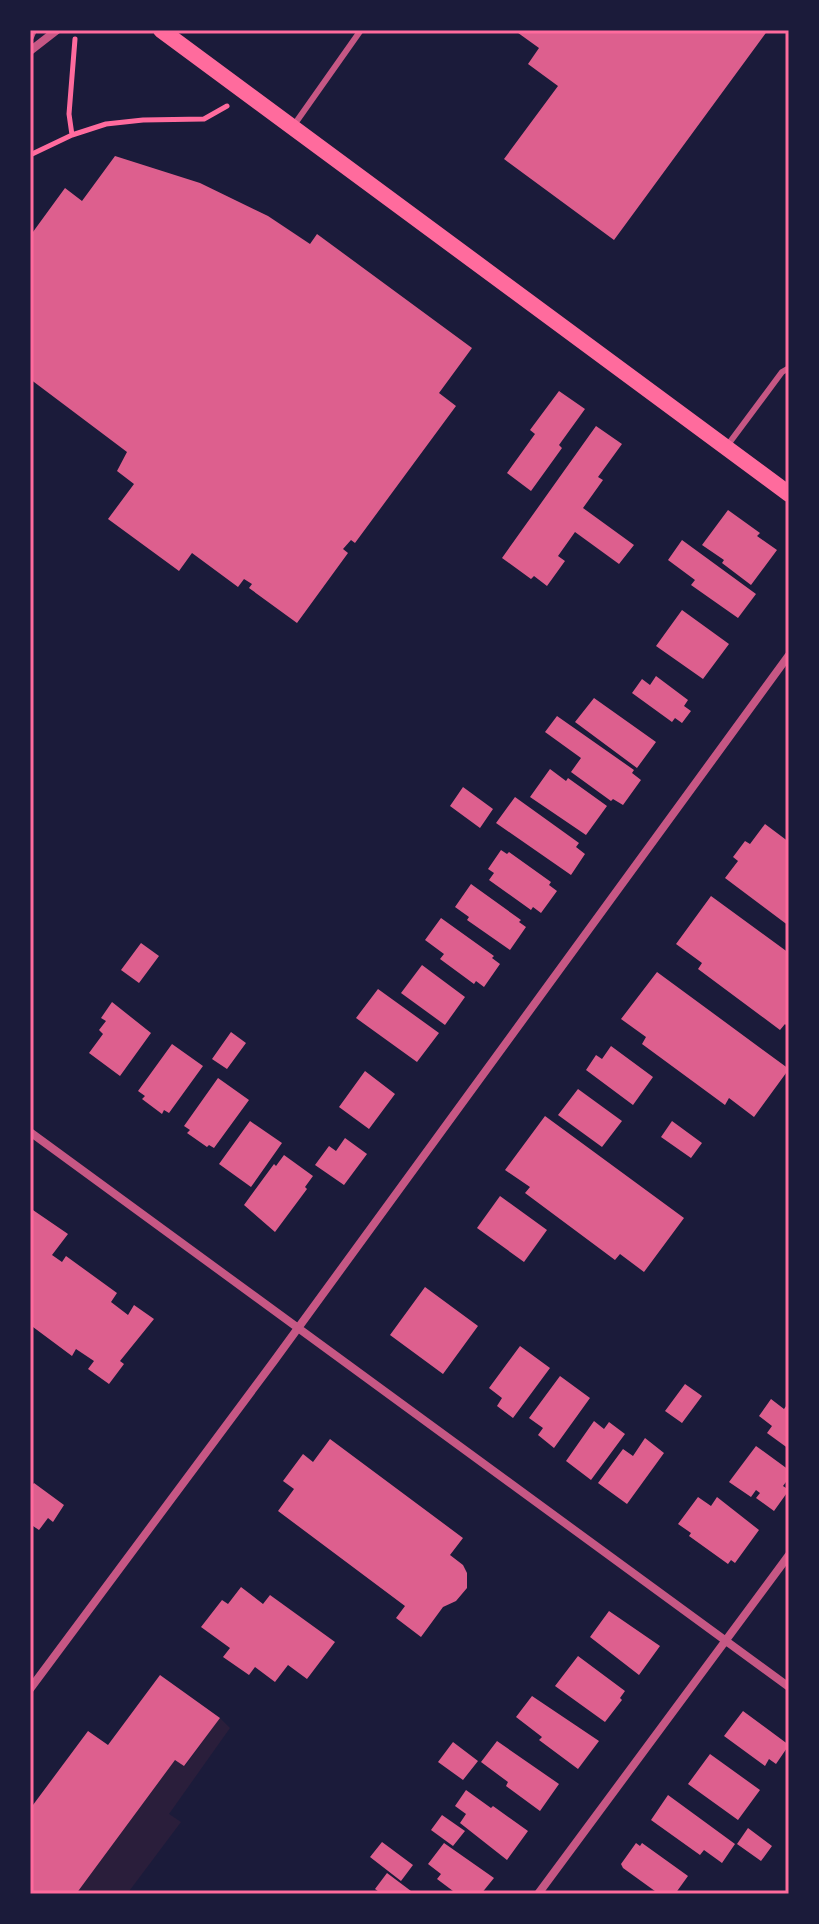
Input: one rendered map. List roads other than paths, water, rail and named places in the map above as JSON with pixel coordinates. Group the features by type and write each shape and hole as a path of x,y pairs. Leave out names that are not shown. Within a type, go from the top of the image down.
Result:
{"main road":[{"path":"161,30 789,494"}],"street":[{"path":"30,37 33,30"},
{"path":"30,51 57,30"},
{"path":"30,1689 789,655"},
{"path":"30,1132 789,1687"},
{"path":"538,1894 789,1555"}],"lane":[{"path":"294,126 361,30"},
{"path":"726,448 782,372 789,368"}]}
